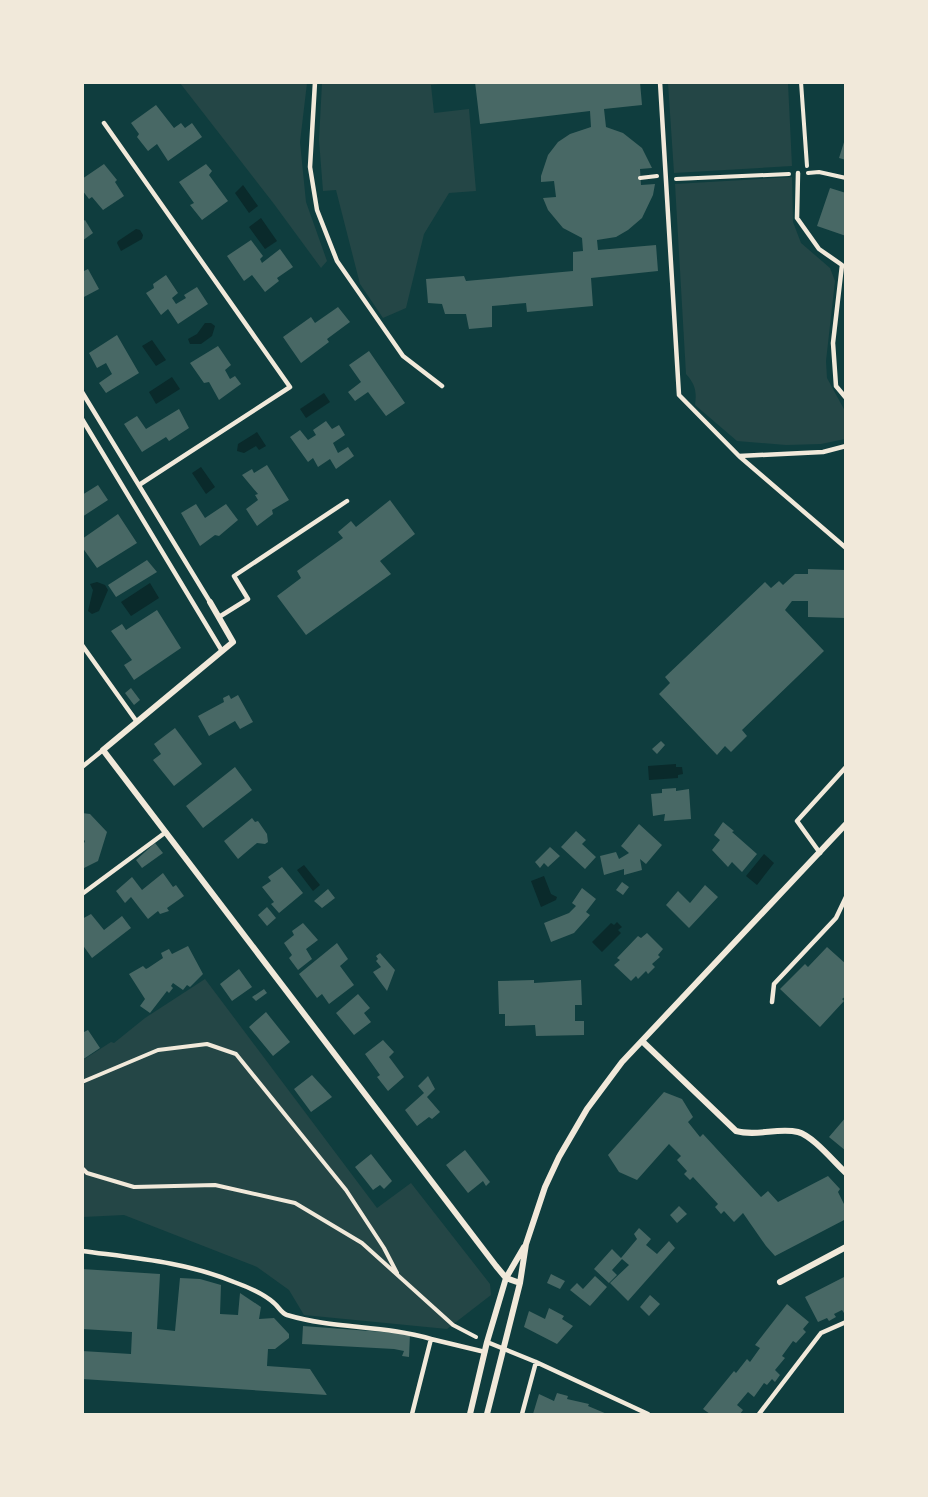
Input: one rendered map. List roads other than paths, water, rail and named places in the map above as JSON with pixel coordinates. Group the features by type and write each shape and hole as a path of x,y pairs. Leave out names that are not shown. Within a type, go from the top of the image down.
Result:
{"street":[{"path":"210,602 233,642 104,750 506,1278 520,1283"},
{"path":"487,1414 520,1283 526,1244 545,1187 587,1109 622,1062 846,824"},
{"path":"642,1041 736,1131 747,1134 799,1132 808,1137 846,1173"},
{"path":"470,1414 487,1342 506,1278 526,1244"},
{"path":"780,1282 846,1247"}],"lane":[{"path":"315,82 310,167 318,210 337,261 403,356 442,386"},
{"path":"660,82 664,180 679,395 739,456 846,548"},
{"path":"104,123 290,387 138,485"},
{"path":"798,173 797,218 819,249 842,265 833,343 836,386 846,398"},
{"path":"82,392 210,602"},
{"path":"82,419 222,651"},
{"path":"739,456 823,452 846,446"},
{"path":"219,617 248,599 234,576 347,501"},
{"path":"82,645 137,722"},
{"path":"82,766 104,750"},
{"path":"820,853 797,821 846,767"},
{"path":"82,894 166,832"},
{"path":"772,1002 774,984 836,918 846,897"},
{"path":"82,1251 174,1263 214,1273 250,1288 275,1303 284,1314 345,1326 393,1330 485,1352"},
{"path":"759,1414 822,1333 846,1322"},
{"path":"412,1414 431,1339"},
{"path":"487,1342 648,1414"},
{"path":"522,1414 536,1362"}]}
